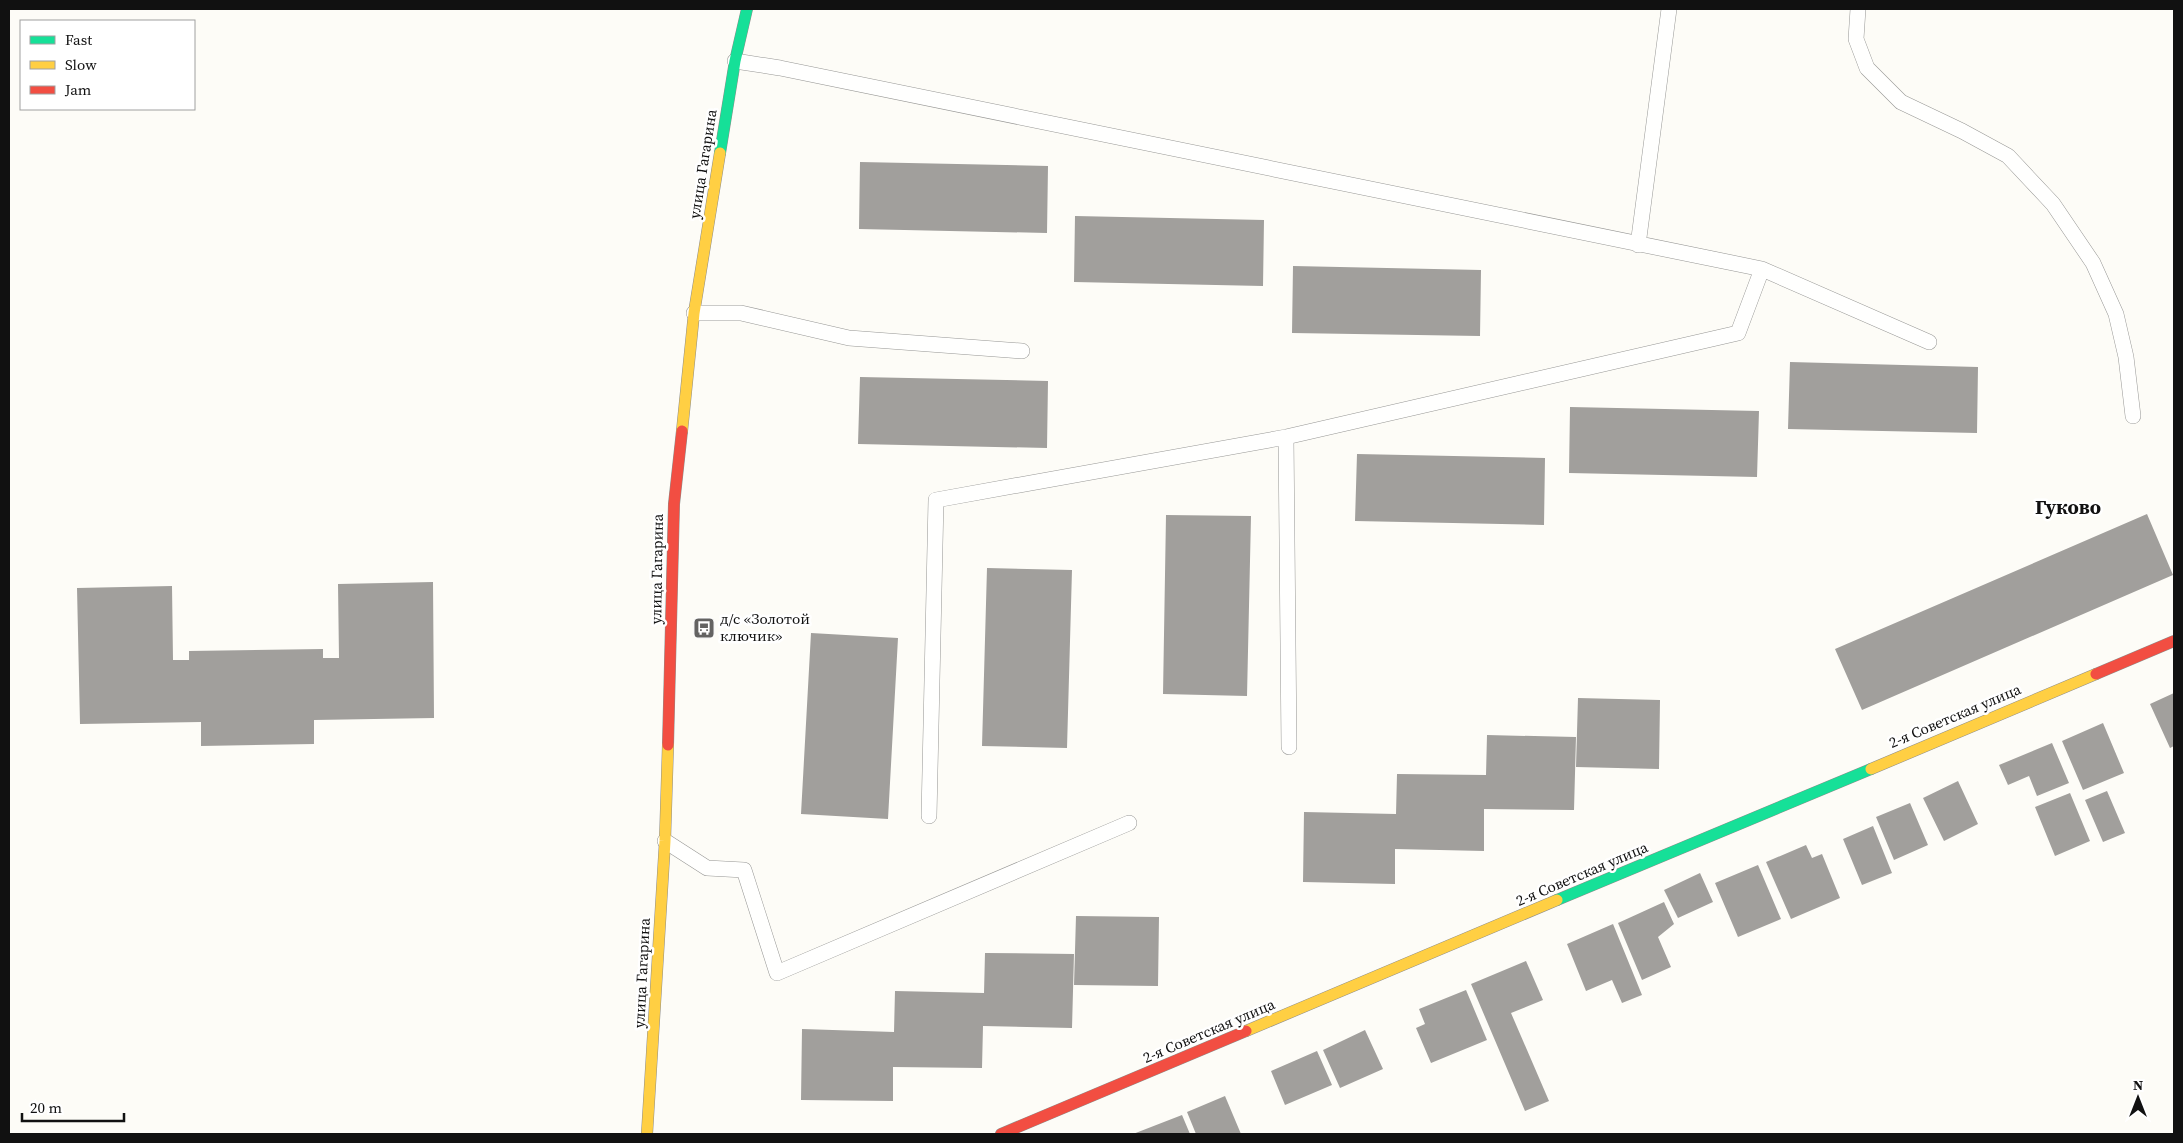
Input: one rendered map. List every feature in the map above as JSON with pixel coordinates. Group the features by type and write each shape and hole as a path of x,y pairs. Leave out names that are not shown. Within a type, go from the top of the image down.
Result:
{"street":[{"name":"улица Гагарина","path":"647,1134 665,841 674,504 694,313 735,61 747,9"},
{"name":"2-я Советская улица","path":"1001,1134 2174,640"}],"lane":[{"path":"1638,245 1669,9"},
{"path":"1858,9 1856,39 1867,68 1901,102 1962,130 2008,156 2053,204 2093,263 2116,314 2126,358 2132,416"},
{"path":"735,61 780,68 1762,269 1929,342"},
{"path":"929,816 936,500 1286,437 1738,333 1762,269"},
{"path":"694,313 742,313 849,338 1022,351"},
{"path":"1286,437 1289,747"},
{"path":"665,841 707,868 744,870 777,973 1129,823"}],"building":[{"path":"860,162 1048,166 1047,233 859,229"},
{"path":"1075,216 1264,220 1263,286 1074,282"},
{"path":"1293,266 1481,270 1480,336 1292,333"},
{"path":"1790,362 1978,367 1977,433 1788,429"},
{"path":"860,377 1048,381 1047,448 858,444"},
{"path":"1570,407 1759,411 1757,477 1569,473"},
{"path":"1357,454 1545,458 1544,525 1355,521"},
{"path":"2147,514 2173,575 1862,710 1835,649"},
{"path":"1166,515 1251,516 1247,696 1163,694"},
{"path":"987,568 1072,570 1067,748 982,746"},
{"path":"433,582 434,718 314,720 314,744 201,746 201,722 80,724 77,588 172,586 173,660 189,660 189,651 323,649 323,658 339,658 338,584"},
{"path":"811,633 898,638 888,819 801,814"},
{"path":"2174,693 2174,746 2170,748 2150,704"},
{"path":"1578,698 1660,700 1659,769 1576,767"},
{"path":"2103,723 2124,773 2083,790 2062,741"},
{"path":"1487,735 1576,737 1574,810 1484,809 1484,851 1395,849 1395,884 1303,882 1304,812 1396,814 1397,774 1486,775"},
{"path":"2052,743 2069,783 2037,796 2029,776 2008,785 1999,765"},
{"path":"1958,781 1978,824 1944,841 1923,798"},
{"path":"2107,791 2125,833 2103,842 2085,800"},
{"path":"2070,793 2090,841 2055,856 2035,807"},
{"path":"1910,803 1928,845 1894,860 1876,817"},
{"path":"1873,826 1892,873 1862,885 1843,839"},
{"path":"1806,845 1812,858 1822,854 1840,898 1791,919 1766,862"},
{"path":"1758,865 1781,919 1738,937 1715,883"},
{"path":"1700,873 1713,902 1678,918 1664,890"},
{"path":"1664,902 1674,924 1658,937 1671,967 1642,980 1618,923"},
{"path":"1076,916 1159,917 1158,986 1074,985"},
{"path":"1613,924 1642,995 1622,1003 1612,980 1586,991 1567,944"},
{"path":"985,953 1074,954 1072,1028 983,1026 982,1068 893,1067 893,1101 801,1100 802,1029 894,1032 895,991 984,993"},
{"path":"1526,961 1543,1000 1511,1013 1549,1101 1525,1111 1471,984"},
{"path":"1466,990 1487,1040 1431,1063 1416,1028 1425,1024 1419,1009"},
{"path":"1365,1030 1383,1069 1340,1088 1323,1050"},
{"path":"1317,1051 1332,1085 1285,1105 1271,1071"},
{"path":"1225,1096 1241,1134 1196,1134 1187,1112"},
{"path":"1182,1115 1190,1134 1133,1134"}],"traffic: fast":[{"path":"720,153 735,61 747,9"},
{"path":"1557,900 1871,769"}],"traffic: slow":[{"path":"682,431 694,313 720,153"},
{"path":"1871,769 2096,674"},
{"path":"647,1134 665,841 668,745"},
{"path":"1246,1031 1557,900"}],"traffic: jam":[{"path":"668,745 674,504 682,431"},
{"path":"2096,674 2174,641"},
{"path":"1001,1134 1246,1031"}],"place":[{"name":"д/с «Золотой ключик»","path":"704,628"}],"district":[{"name":"Гуково","path":"2068,507"}]}
